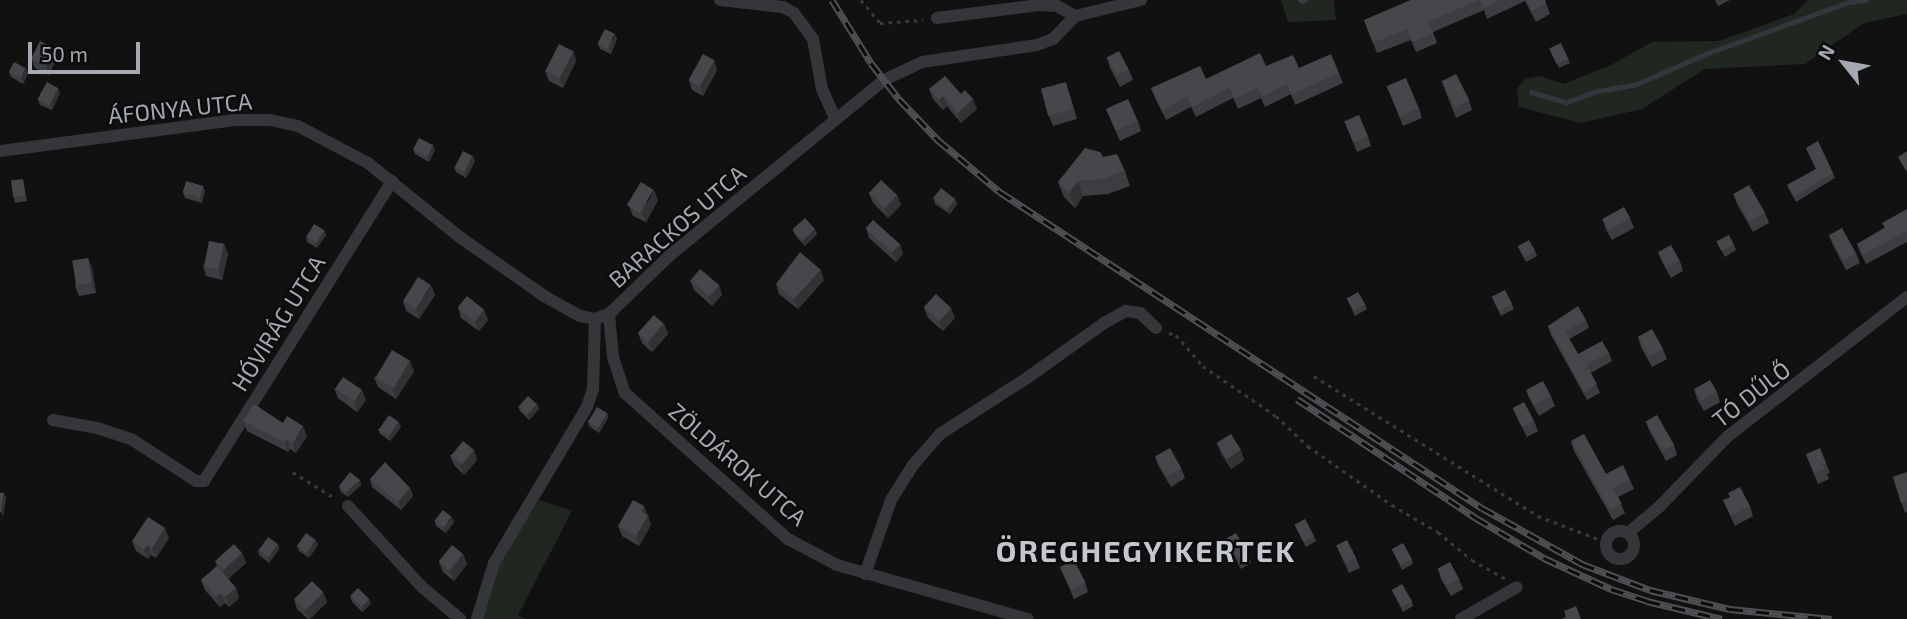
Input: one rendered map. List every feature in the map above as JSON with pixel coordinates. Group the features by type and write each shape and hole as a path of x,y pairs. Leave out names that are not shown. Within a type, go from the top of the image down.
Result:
{"street":[{"path":"720,0 783,7 794,13 813,39 822,89 835,118 884,80 922,62 1037,45 1053,39 1075,16 1141,0"},
{"path":"937,18 1038,5 1058,6 1075,16"},
{"name":"BARACKOS UTCA","path":"625,393 613,357 609,314 669,256 835,118"},
{"name":"ÁFONYA UTCA","path":"0,150 185,126 270,120 298,126 326,138 392,181 434,217 544,296 580,316 595,319"},
{"name":"HÓVIRÁG UTCA","path":"54,420 97,428 131,439 196,481 204,481 392,181"},
{"name":"TÓ DŰLŐ","path":"1606,542 1615,532 1628,533 1659,507 1727,437 1907,297"},
{"path":"865,574 876,536 891,500 913,465 940,434 1027,379 1104,323 1126,311 1140,313 1156,328"},
{"path":"477,619 494,563 587,407 593,389 595,319 609,314"},
{"name":"ZÖLDÁROK UTCA","path":"625,393 769,525 836,565 1028,619"},
{"path":"348,506 422,587 460,619"},
{"path":"1606,542 1610,555 1618,559 1628,557 1634,545 1628,533"},
{"path":"1461,619 1517,587"}],"path":[{"path":"861,0 880,23 937,18"},
{"path":"1156,328 1176,335 1203,366 1276,416 1308,446 1392,505 1437,532 1472,560 1517,587"},
{"path":"1314,376 1526,509 1559,525 1606,542"},
{"path":"293,472 348,506"}],"shaded area":[{"path":"1281,0 1334,0 1336,20 1288,22"},
{"path":"1808,0 1907,0 1907,14 1864,23 1805,64 1705,69 1642,109 1581,123 1519,107 1517,89 1525,79 1540,76 1564,84 1613,64 1652,42 1719,41 1794,14"},
{"path":"539,500 572,511 518,615 526,619 482,619 498,563"}],"building":[{"path":"1411,0 1478,0 1429,22 1433,33 1412,42 1407,29 1373,43 1364,20"},
{"path":"1480,0 1500,0 1483,8"},
{"path":"1526,0 1545,0 1546,3 1532,11"},
{"path":"605,29 615,34 607,49 597,44"},
{"path":"40,41 54,48 46,65 31,58"},
{"path":"1561,43 1568,58 1556,64 1549,48"},
{"path":"559,44 573,51 560,78 545,71"},
{"path":"1119,51 1129,70 1116,76 1107,58"},
{"path":"1260,53 1266,66 1293,55 1299,68 1331,54 1339,73 1291,95 1287,84 1262,97 1257,88 1235,99 1229,88 1192,107 1187,97 1162,110 1151,88 1200,66 1206,79"},
{"path":"703,54 714,60 700,87 688,80"},
{"path":"14,62 26,68 21,78 9,72"},
{"path":"1456,74 1469,100 1455,107 1442,81"},
{"path":"945,76 961,94 965,90 973,99 958,113 943,96 939,100 929,89"},
{"path":"1406,78 1419,108 1400,117 1387,86"},
{"path":"47,82 58,88 49,106 37,99"},
{"path":"1066,82 1073,109 1048,116 1041,89"},
{"path":"1128,99 1138,121 1116,131 1106,109"},
{"path":"1359,115 1368,136 1353,142 1344,121"},
{"path":"419,138 433,145 427,157 413,150"},
{"path":"1818,141 1833,173 1794,197 1787,185 1816,169 1806,148"},
{"path":"1085,148 1100,152 1103,157 1117,154 1125,171 1102,179 1078,181 1069,193 1058,182"},
{"path":"463,151 473,156 465,172 455,167"},
{"path":"1907,151 1907,170 1906,171 1898,157"},
{"path":"23,179 25,196 13,197 11,180"},
{"path":"881,180 897,195 885,208 869,193"},
{"path":"186,181 203,186 200,197 183,193"},
{"path":"641,182 654,190 639,213 627,205"},
{"path":"1749,185 1765,213 1749,222 1733,194"},
{"path":"941,188 955,199 947,209 933,198"},
{"path":"1624,207 1630,218 1608,230 1602,219"},
{"path":"1907,209 1907,231 1863,255 1857,244 1885,228 1882,223"},
{"path":"805,218 815,229 802,241 792,229"},
{"path":"873,220 900,244 892,252 866,228"},
{"path":"314,224 324,230 317,243 306,237"},
{"path":"1842,228 1856,253 1843,261 1829,235"},
{"path":"1729,235 1734,245 1722,251 1717,241"},
{"path":"1529,240 1535,251 1524,258 1518,246"},
{"path":"209,241 224,244 219,269 204,267"},
{"path":"1671,245 1680,261 1667,268 1658,252"},
{"path":"800,252 821,270 794,299 776,284"},
{"path":"88,258 92,283 76,285 72,261"},
{"path":"700,269 719,285 710,297 690,280"},
{"path":"418,277 431,285 416,309 403,301"},
{"path":"1505,290 1512,304 1499,311 1492,297"},
{"path":"1358,292 1365,304 1354,311 1347,298"},
{"path":"936,294 951,308 939,321 924,307"},
{"path":"467,296 484,310 475,322 458,308"},
{"path":"1578,306 1586,320 1565,331 1578,354 1602,341 1609,353 1586,365 1597,384 1584,392 1548,326"},
{"path":"654,315 664,324 648,342 638,333"},
{"path":"1652,329 1663,349 1649,357 1638,337"},
{"path":"392,350 410,361 394,388 376,377"},
{"path":"343,377 362,390 354,401 335,389"},
{"path":"1710,380 1717,392 1701,401 1694,389"},
{"path":"1543,381 1551,396 1534,405 1526,390"},
{"path":"528,396 537,404 528,414 519,406"},
{"path":"1524,402 1534,421 1522,427 1513,408"},
{"path":"254,404 283,423 287,416 303,426 293,443 287,439 285,442 243,421"},
{"path":"597,407 607,413 599,428 588,422"},
{"path":"389,415 399,422 389,437 379,430"},
{"path":"1657,415 1674,444 1663,451 1646,422"},
{"path":"1231,434 1241,450 1227,459 1217,443"},
{"path":"1584,434 1606,474 1623,465 1630,480 1613,488 1622,504 1610,510 1571,441"},
{"path":"463,441 474,450 462,465 451,456"},
{"path":"1170,448 1181,468 1166,476 1155,456"},
{"path":"1820,448 1826,463 1823,464 1825,469 1814,474 1806,454"},
{"path":"385,462 410,488 398,502 370,479"},
{"path":"350,472 360,480 346,492 339,486"},
{"path":"1907,472 1907,501 1901,503 1893,477"},
{"path":"1740,487 1750,506 1731,516 1723,500 1730,497 1728,493"},
{"path":"0,493 4,493 1,512 0,512"},
{"path":"633,500 644,506 641,511 648,515 636,536 618,526"},
{"path":"443,510 452,517 443,528 434,521"},
{"path":"148,517 165,528 152,548 148,545 144,549 132,541"},
{"path":"1305,519 1314,536 1303,541 1294,525"},
{"path":"306,533 316,540 307,553 297,546"},
{"path":"1236,533 1247,553 1238,558 1226,538"},
{"path":"268,537 278,544 269,557 259,550"},
{"path":"1347,540 1356,558 1345,563 1336,545"},
{"path":"1403,543 1412,559 1400,565 1392,549"},
{"path":"234,544 242,553 223,570 215,561"},
{"path":"452,545 463,554 450,570 439,561"},
{"path":"1074,560 1085,582 1071,590 1060,567"},
{"path":"1450,562 1459,579 1447,585 1438,569"},
{"path":"217,566 236,588 225,597 221,593 216,597 201,580"},
{"path":"312,581 323,592 306,610 294,599"},
{"path":"1402,584 1412,601 1402,607 1392,590"},
{"path":"358,588 369,599 362,607 350,596"},
{"path":"1576,606 1581,619 1562,619 1566,617 1564,611"}],"waterway":[{"path":"1531,92 1567,102 1598,91 1637,84 1708,53 1849,2 1866,0"}],"railway":[{"path":"832,0 871,63 899,99 938,140 1000,192 1482,508 1582,564 1650,590 1730,609 1832,619"},
{"path":"1297,399 1476,518 1544,558 1611,589 1647,601 1722,619"}],"district":[{"name":"ÖREGHEGYIKERTEK","path":"1146,550"}]}
